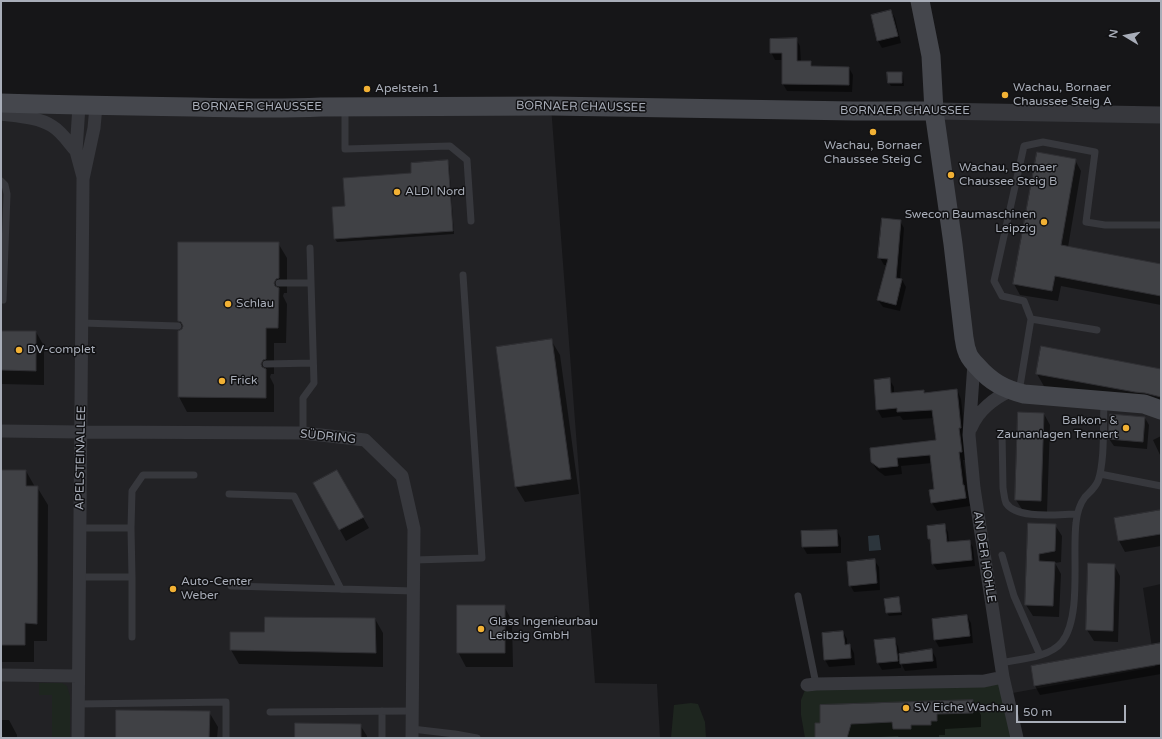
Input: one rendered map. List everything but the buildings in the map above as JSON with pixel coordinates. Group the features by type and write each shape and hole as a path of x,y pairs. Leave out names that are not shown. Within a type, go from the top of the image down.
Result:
{"main road":[{"path":"920,1 932,56 934,111 967,352 984,374 996,384 1014,392 1144,404 1161,410"},
{"name":"BORNAER CHAUSSEE","path":"1,103 87,106 255,108 320,106 551,106 854,112 934,111"}],"street":[{"name":"APELSTEINALLEE","path":"76,151 87,106"},
{"name":"APELSTEINALLEE","path":"78,738 83,179 94,128 87,106"},
{"name":"BORNAER CHAUSSEE","path":"934,111 1161,114"},
{"name":"APELSTEINALLEE","path":"1,114 40,120 51,125 76,151 83,179"},
{"name":"AN DER HOHLE","path":"974,362 969,435 974,488 1002,677 1017,738"},
{"path":"969,435 974,422 980,413 997,398 1014,392"},
{"name":"SÜDRING","path":"1,431 303,433 365,440 402,476 414,529 412,733"},
{"path":"1,675 78,676"},
{"path":"812,685 984,681 1002,677"}],"lane":[{"path":"345,107 346,149 450,146 467,160 471,221"},
{"path":"1014,392 1032,319 1024,301 1002,296 994,281 1024,146 1043,142 1095,152 1086,222 1104,225 1161,225"},
{"path":"1,181 5,185 7,194 3,300 1,300"},
{"path":"303,433 303,398 314,383 310,248"},
{"path":"414,560 482,558 462,275"},
{"path":"279,282 311,283"},
{"path":"1032,319 1097,330"},
{"path":"82,323 178,326"},
{"path":"266,364 313,363"},
{"path":"1000,663 1049,652 1061,643 1068,633 1073,611 1077,514 1081,502 1096,485 1100,474 1102,460 1104,400"},
{"path":"1002,432 1003,488 1007,504 1013,510 1024,514 1077,514"},
{"path":"1100,474 1161,486"},
{"path":"132,637 132,491 142,475 194,475"},
{"path":"229,494 294,496 341,589"},
{"path":"80,528 131,528"},
{"path":"1002,554 1014,596 1040,655"},
{"path":"80,577 132,577"},
{"path":"231,586 414,591"},
{"path":"798,596 812,685"},
{"path":"78,704 226,702 226,738"},
{"path":"382,711 382,738"},
{"path":"270,712 412,711"},
{"path":"412,733 477,738"}],"shaded area":[{"path":"1,103 551,106 595,683 657,684 660,738 1,738"},
{"path":"934,111 1161,115 1161,584 1143,588 1155,667 1007,694 969,435 1006,393 974,363"},
{"path":"879,535 881,550 869,551 868,536"},
{"name":"SV Eiche Wachau","path":"1003,677 1017,738 805,738 801,715 801,700 807,685"},
{"path":"39,683 62,683 67,686 70,696 70,738 52,738 52,695 39,695"},
{"path":"691,703 698,704 705,722 706,738 671,738 674,705"}],"place":[{"name":"Apelstein 1","path":"367,89"},
{"name":"Wachau, Bornaer Chaussee Steig A","path":"1005,95"},
{"name":"Wachau, Bornaer Chaussee Steig C","path":"873,132"},
{"name":"Wachau, Bornaer Chaussee Steig B","path":"951,175"},
{"name":"ALDI Nord","path":"397,192"},
{"name":"Swecon Baumaschinen Leipzig","path":"1044,222"},
{"name":"Schlau","path":"228,304"},
{"name":"DV-complet","path":"19,350"},
{"name":"Frick","path":"222,381"},
{"name":"Balkon- & Zaunanlagen Tennert","path":"1126,428"},
{"name":"Auto-Center Weber","path":"173,589"},
{"name":"Glass Ingenieurbau Leibzig GmbH","path":"481,629"},
{"name":"SV Eiche Wachau","path":"906,708"}]}
